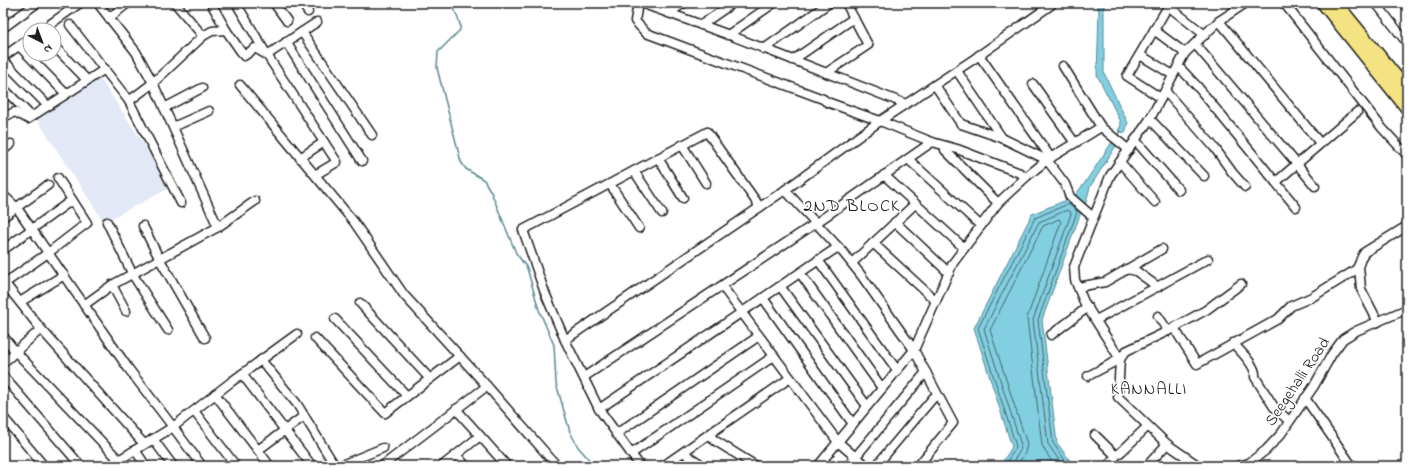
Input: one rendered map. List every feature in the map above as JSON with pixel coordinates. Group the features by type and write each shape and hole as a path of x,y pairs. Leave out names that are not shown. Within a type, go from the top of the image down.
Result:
{"highway":[{"path":"1323,3 1407,108"},
{"path":"1336,3 1407,90"}],"street":[{"path":"3,28 37,3"},
{"path":"53,22 78,3"},
{"path":"110,18 128,3"},
{"path":"174,3 203,36"},
{"path":"211,3 226,30 244,56 255,48 267,55"},
{"path":"236,3 267,55 337,162 315,175"},
{"path":"274,3 287,21"},
{"path":"302,3 308,12"},
{"path":"906,104 728,35 639,3 635,21 646,33 932,142 956,148 1020,173 1026,177"},
{"path":"669,13 684,3"},
{"path":"701,25 733,3"},
{"path":"728,35 774,3"},
{"path":"764,49 830,3"},
{"path":"826,73 868,45 846,3"},
{"path":"1284,3 1382,128 1407,155"},
{"path":"1376,3 1407,43"},
{"path":"1205,35 1169,4 1127,76 1163,94 1214,147 1245,187"},
{"path":"1199,466 1187,463 1118,397 1120,359 1088,307 1078,287 1075,280 1074,267 1110,176 1150,120 1173,74 1186,53 1219,21 1241,4"},
{"path":"565,340 760,207 880,121 979,56 1051,5"},
{"path":"100,6 136,52 153,83 218,227"},
{"path":"793,60 854,18"},
{"path":"1219,21 1320,143"},
{"path":"267,55 317,22"},
{"path":"70,25 129,101 181,203"},
{"path":"129,101 153,83 203,36 212,31 226,30"},
{"path":"1154,30 1186,53"},
{"path":"302,32 372,135"},
{"path":"286,42 362,161"},
{"path":"22,44 3,58 48,106"},
{"path":"1195,44 1315,186"},
{"path":"19,46 66,94"},
{"path":"62,54 87,80"},
{"path":"1140,55 1173,74"},
{"path":"979,56 1066,184 1070,197 1093,217"},
{"path":"1063,66 1101,127 1129,150"},
{"path":"1178,66 1197,86 1296,207"},
{"path":"3,117 15,112 28,118 105,69"},
{"path":"957,70 1002,138"},
{"path":"1033,84 1075,143"},
{"path":"240,85 354,222 404,296 460,356 557,466"},
{"path":"935,85 960,124 1002,138 1049,159"},
{"path":"3,88 31,116"},
{"path":"164,108 202,88"},
{"path":"174,127 209,111"},
{"path":"1276,182 1357,112"},
{"path":"1150,120 1204,176"},
{"path":"818,466 914,350 953,263 998,203 1026,177 1049,159 1101,127"},
{"path":"640,466 598,409 565,340 545,293 523,230 707,132 760,207"},
{"path":"1135,140 1179,190"},
{"path":"300,158 324,142"},
{"path":"584,377 816,223 932,142"},
{"path":"3,150 11,144"},
{"path":"682,145 706,183"},
{"path":"945,146 944,150 998,203"},
{"path":"658,158 683,198"},
{"path":"908,159 980,226"},
{"path":"1120,162 1155,202"},
{"path":"634,171 662,213"},
{"path":"884,175 964,248"},
{"path":"58,178 87,223 48,253 4,282 41,329 144,444"},
{"path":"610,184 639,228"},
{"path":"3,217 48,185"},
{"path":"784,190 816,223 852,264 914,350 953,423 918,466"},
{"path":"3,194 17,208 128,368 202,466"},
{"path":"3,250 72,200"},
{"path":"84,306 112,285 133,275 159,258 218,227 255,201"},
{"path":"852,264 915,204"},
{"path":"107,222 133,275 168,330"},
{"path":"895,222 949,272"},
{"path":"143,226 159,258 205,338"},
{"path":"1378,322 1361,289 1359,266 1362,256 1365,252 1407,226"},
{"path":"873,243 936,301"},
{"path":"598,409 838,247"},
{"path":"1078,287 1105,282 1162,249"},
{"path":"1096,320 1208,259"},
{"path":"818,260 897,370"},
{"path":"1158,316 1171,330 1197,364 1278,319 1291,306 1314,295 1354,271 1359,266"},
{"path":"1127,269 1136,271 1158,287"},
{"path":"800,273 882,388"},
{"path":"20,302 64,275"},
{"path":"1088,376 1120,359 1126,351 1171,330 1206,310 1241,284"},
{"path":"112,285 126,311"},
{"path":"722,286 838,442 866,466"},
{"path":"780,286 867,406"},
{"path":"762,298 853,424"},
{"path":"360,304 430,379"},
{"path":"1051,335 1088,307"},
{"name":"Seegehalli Road","path":"1238,466 1249,463 1266,450 1281,434 1306,398 1332,354 1343,339 1356,331 1407,309"},
{"path":"335,319 407,396"},
{"path":"3,363 41,329"},
{"path":"3,336 113,464 173,427 297,334"},
{"path":"616,434 759,336"},
{"path":"315,338 385,412 460,356"},
{"path":"1233,343 1248,360 1255,372 1255,377 1274,407 1289,421"},
{"path":"631,454 774,356"},
{"path":"261,360 297,404 335,466"},
{"path":"848,466 926,372"},
{"path":"242,374 312,466"},
{"path":"3,376 81,466"},
{"path":"663,466 710,435 790,378"},
{"path":"387,465 487,386"},
{"path":"215,394 270,466"},
{"path":"876,466 937,395"},
{"path":"1306,398 1352,466"},
{"path":"456,409 507,466"},
{"path":"194,411 236,466"},
{"path":"258,450 304,416"},
{"path":"3,417 44,466"},
{"path":"1108,466 1116,456 1148,426"},
{"path":"710,435 714,440 756,466"},
{"path":"1095,435 1116,456"},
{"path":"442,466 480,436"},
{"path":"153,439 173,466"},
{"path":"1147,466 1167,444"},
{"path":"340,466 383,448"},
{"path":"135,450 146,466"},
{"path":"684,452 704,466"},
{"path":"456,455 466,466"}],"shaded area":[{"path":"99,77 157,165 168,189 104,222 36,118"},
{"path":"1407,458 1407,466 1377,466"}],"water":[{"path":"1097,3 1103,3 1104,5 1104,73 1128,123 1125,133 1118,131 1121,125 1120,120 1097,75 1099,12"},
{"path":"1112,142 1117,144 1090,187 1085,206 1075,195"},
{"path":"1069,199 1082,209 1042,320 1057,443 1074,466 1000,466 1012,447 974,328 1032,214"}],"waterway":[{"path":"452,3 460,24 460,30 438,52 437,68 461,162 466,169 484,180 491,192 516,253 527,268 539,310 554,345 556,383 570,432 578,447 595,466"},
{"path":"1117,138 1121,131"}],"district":[{"name":"2ND BLOCK","path":"852,207"},
{"name":"KANNALLI","path":"1149,389"}]}
